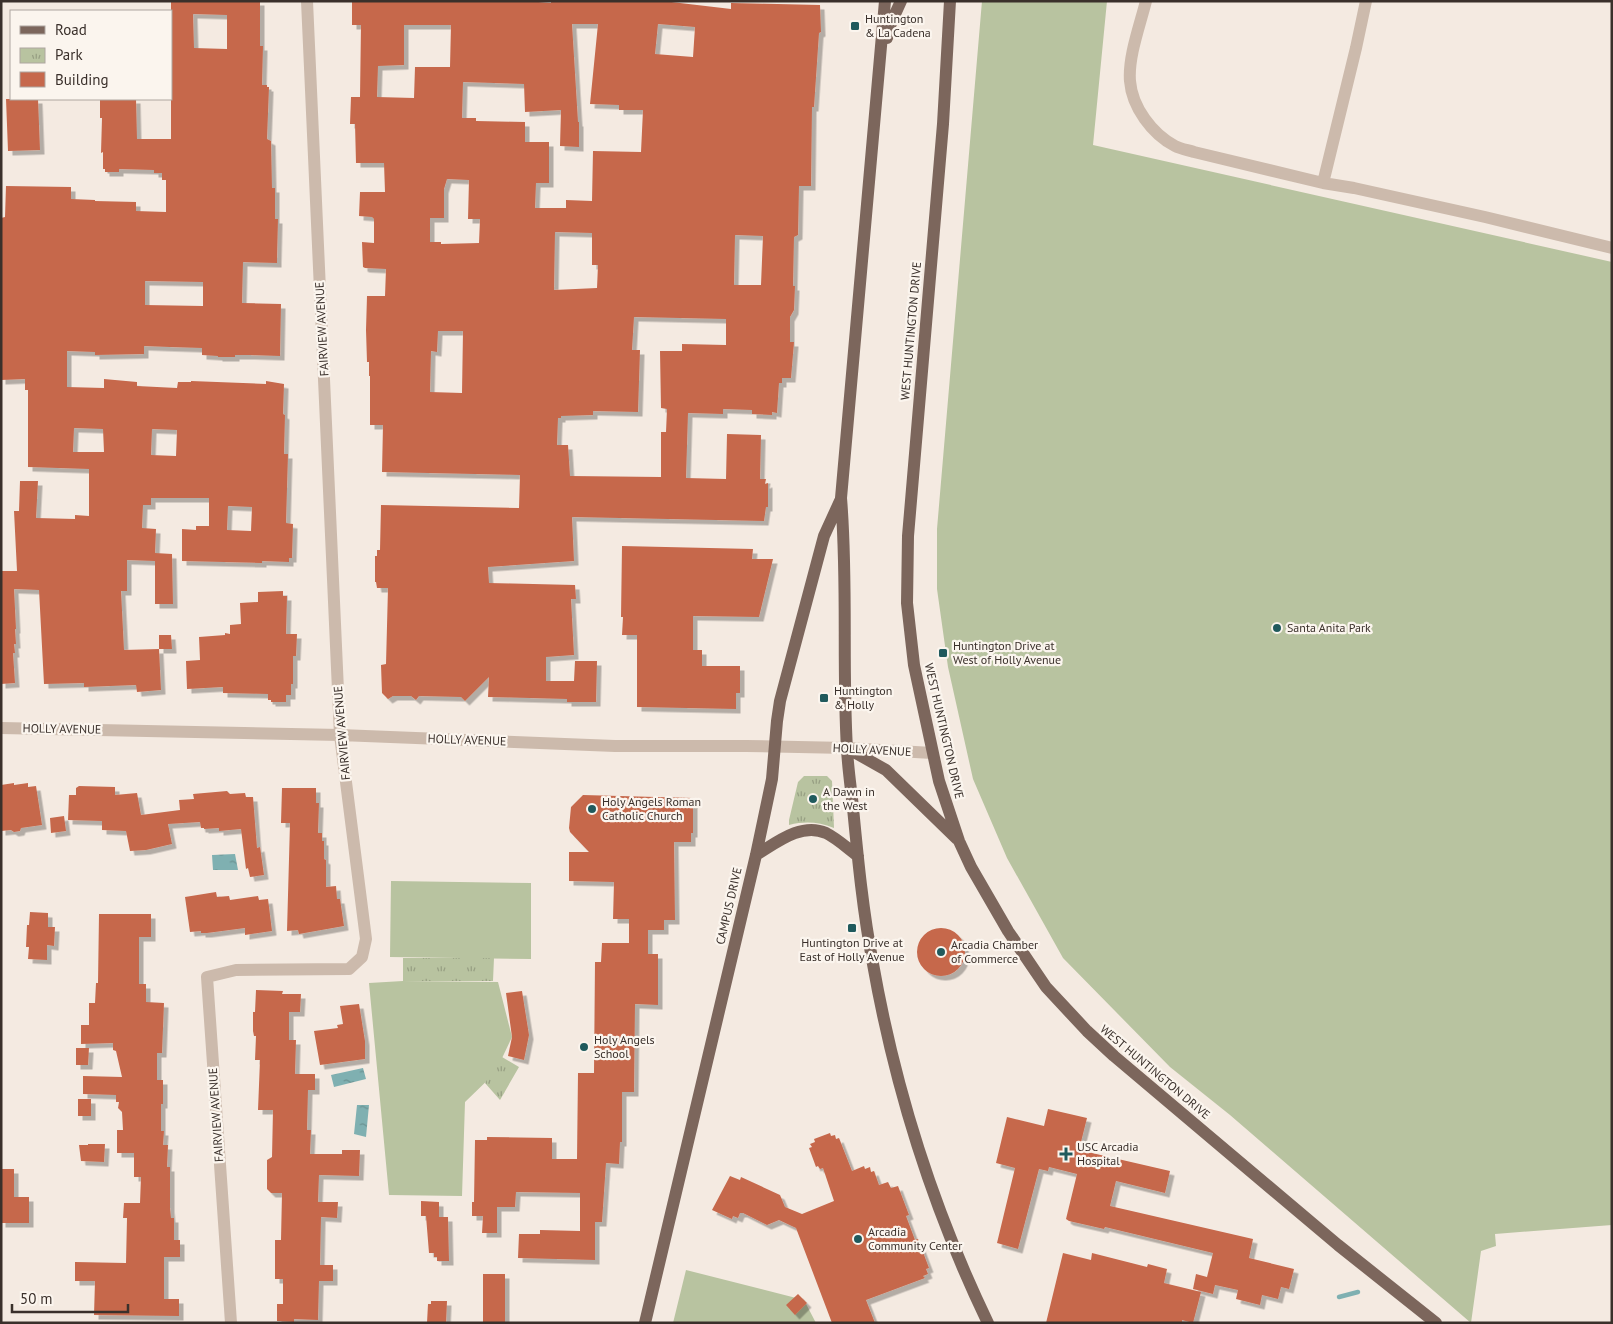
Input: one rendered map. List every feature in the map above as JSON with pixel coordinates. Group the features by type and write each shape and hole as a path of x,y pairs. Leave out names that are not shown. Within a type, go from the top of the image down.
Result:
{"main road":[{"path":"884,1 841,498 844,539 847,748 858,856 868,934 879,998 910,1122 951,1242 988,1323"},
{"path":"878,69 891,23 901,1"},
{"name":"WEST HUNTINGTON DRIVE","path":"950,1 943,124 910,499 907,574 908,610 914,665 940,786 959,841 984,890 1017,945 1046,986 1087,1031 1114,1056 1338,1245 1402,1294 1436,1323"},
{"name":"CAMPUS DRIVE","path":"645,1323 756,856 772,779 780,701 824,536 841,498"},
{"path":"847,748 886,770 959,841"},
{"path":"756,856 789,836 812,830 826,833 858,856"}],"street":[{"name":"FAIRVIEW AVENUE","path":"231,1323 207,977 236,970 349,969 362,957 366,939 340,735 307,1"},
{"path":"1146,1 1131,62 1130,82 1133,96 1148,123 1161,136 1176,146 1323,183 1485,217 1612,248"},
{"path":"1323,183 1366,1"},
{"name":"HOLLY AVENUE","path":"1,728 340,735 615,746 774,746 932,753"}],"green space":[{"name":"Santa Anita Park","path":"982,1 1107,1 1093,145 1612,262 1612,1225 1495,1234 1496,1246 1481,1251 1471,1323 1230,1115 1170,1067 1063,958 1007,858 973,779 948,667 937,589 937,529"},
{"path":"804,776 827,776 832,781 834,828 812,823 789,825 798,782"},
{"path":"391,881 531,883 531,959 390,957"},
{"path":"403,958 494,958 493,981 403,981"},
{"path":"403,981 498,982 512,1037 495,1073 465,1102 462,1196 389,1195 369,983"},
{"path":"502,1057 519,1067 500,1100 485,1083"},
{"path":"686,1270 804,1300 816,1323 673,1323"}],"water":[{"path":"235,854 238,870 213,870 212,855"},
{"path":"363,1068 366,1079 334,1087 331,1075"},
{"path":"357,1105 369,1105 366,1137 354,1134"}],"building":[{"path":"171,1 260,1 260,46 263,46 262,85 269,87 267,139 271,141 272,188 275,188 275,219 278,219 277,263 243,262 242,303 281,304 280,356 235,355 235,357 218,357 202,355 202,348 144,346 144,354 95,355 95,352 67,351 67,387 104,388 104,379 137,382 137,386 177,388 178,382 191,381 266,384 266,381 284,384 284,454 288,454 286,523 293,524 292,558 289,558 289,562 262,561 262,563 182,561 182,529 196,530 196,526 209,526 209,498 151,498 151,505 143,505 142,528 156,529 155,553 172,554 173,604 155,604 155,561 127,560 127,591 121,591 124,650 159,649 161,690 137,692 136,685 84,687 84,683 44,684 39,590 14,589 16,644 14,644 15,653 13,653 15,683 1,684 1,571 17,571 14,511 19,511 20,481 38,481 36,518 75,519 75,515 89,516 89,469 28,467 28,390 25,390 25,379 1,380 1,218 5,217 6,186 71,187 71,199 136,202 136,211 166,212 166,180 162,180 162,173 154,173 154,170 119,169 119,172 105,172 105,169 103,169 100,100 136,100 137,139 171,139","holes":["193,14 227,15 227,49 194,48","145,281 203,282 203,306 145,305","74,428 103,429 104,452 73,452","152,429 177,430 176,456 151,455","228,506 252,507 251,531 227,530"]},
{"path":"352,1 526,1 551,3 551,1 663,1 731,9 731,3 820,5 821,32 819,33 814,107 812,107 811,186 799,186 798,235 794,237 794,310 790,317 790,342 794,342 791,378 782,378 782,383 779,383 777,413 772,412 772,415 752,414 752,410 723,409 723,414 688,413 686,478 726,479 727,434 761,435 760,479 766,479 765,484 768,483 768,507 766,507 764,521 572,517 574,561 488,567 489,583 575,585 576,599 571,599 574,655 546,657 546,681 574,681 575,661 597,661 596,702 567,702 567,699 488,697 489,677 465,701 461,697 419,696 416,700 411,696 393,696 388,699 382,693 381,665 386,664 388,588 377,588 375,582 375,556 377,556 377,550 380,550 381,505 519,508 520,475 382,472 383,425 370,425 370,376 369,362 367,362 366,330 367,296 385,296 386,269 363,267 362,242 374,243 374,219 372,217 359,216 360,192 385,192 384,163 356,163 355,124 350,124 351,97 360,97 361,25 352,25","holes":["572,24 598,24 590,104 619,105 619,110 643,110 641,152 593,151 592,201 566,200 566,208 535,208 536,183 549,183 549,142 525,142 525,122 476,121 476,118 462,118 463,82 524,84 525,112 561,110 560,146 579,147","658,24 695,27 693,57 655,54","404,25 451,25 450,67 415,67 414,98 377,97 378,66 404,65","447,179 469,180 468,219 480,219 479,243 441,244 441,242 430,242 430,218 444,218 444,189","555,232 592,233 592,265 598,265 597,288 554,290","735,235 763,236 761,285 734,285","634,317 726,319 726,345 682,344 682,351 660,351 661,408 667,409 666,432 661,432 661,477 570,476 568,445 557,445 558,418 561,418 561,416 593,415 593,411 638,412 640,350 632,350","438,331 463,331 462,393 430,392 431,351 437,352"]},
{"path":"6,99 38,100 40,150 8,151"},
{"path":"622,546 753,549 752,559 773,559 759,617 693,616 693,650 702,650 702,666 740,666 740,693 736,693 736,709 637,707 637,635 622,635"},
{"path":"283,591 283,596 287,596 286,634 297,634 296,656 293,656 293,684 291,684 291,695 286,695 286,702 271,702 271,700 268,700 268,694 223,693 223,687 187,689 186,661 200,660 199,637 230,634 230,625 241,624 240,603 258,602 258,592"},
{"path":"159,635 171,635 172,649 159,649"},
{"path":"14,783 14,785 28,783 28,787 36,786 42,825 21,828 20,831 14,832 11,830 1,831 1,785"},
{"path":"79,786 115,787 115,795 137,793 141,815 180,810 179,800 194,799 193,794 227,791 230,794 245,793 246,797 253,797 257,848 260,847 264,875 250,877 248,868 246,869 241,829 219,831 219,828 204,829 201,828 200,822 168,824 172,844 146,850 130,851 126,831 102,830 102,821 68,820 69,795 76,795 76,788"},
{"path":"282,788 316,788 316,803 319,803 318,833 322,833 324,859 326,860 326,887 336,886 337,899 340,899 344,926 299,934 298,930 287,931 290,823 281,823"},
{"path":"583,795 693,798 693,833 691,833 691,842 674,842 675,920 664,920 664,930 648,930 648,954 658,954 658,1005 635,1004 634,1092 622,1092 622,1142 620,1142 619,1164 606,1163 602,1222 595,1222 595,1260 518,1258 519,1234 540,1234 540,1230 580,1231 580,1193 516,1192 515,1207 497,1207 497,1233 482,1233 483,1216 472,1216 475,1140 487,1140 487,1137 552,1138 552,1159 577,1159 578,1073 594,1073 595,962 601,962 602,943 629,943 629,919 613,919 614,882 569,881 569,852 589,852 570,832 569,828 571,807"},
{"path":"64,816 66,831 51,833 50,818"},
{"path":"216,892 217,897 229,896 230,900 258,896 259,900 268,899 272,931 245,935 245,928 207,933 201,933 201,931 190,932 185,897"},
{"path":"30,912 48,913 48,927 55,927 54,946 47,945 47,960 28,959 29,947 26,947 27,925 29,925"},
{"path":"99,914 151,914 151,937 139,937 139,984 146,984 146,1002 164,1003 162,1053 157,1053 157,1080 163,1080 161,1131 164,1131 163,1145 168,1145 167,1167 170,1167 171,1218 174,1218 174,1240 180,1240 180,1257 164,1257 164,1299 179,1299 179,1316 94,1315 95,1281 75,1281 75,1262 126,1263 127,1218 123,1218 124,1203 140,1203 141,1177 134,1177 134,1153 117,1153 117,1130 123,1130 122,1112 118,1108 119,1102 116,1102 116,1095 83,1094 83,1076 122,1077 116,1051 113,1050 113,1043 81,1044 81,1025 89,1025 89,1003 95,1003 96,983 98,983"},
{"name":"Arcadia Chamber of Commerce","path":"936,928 946,928 958,935 965,947 965,957 958,969 946,976 936,976 928,972 921,965 917,957 917,947 921,939 928,932"},
{"path":"256,990 283,991 282,994 301,994 300,1012 289,1012 289,1040 296,1040 295,1074 315,1074 315,1090 308,1090 307,1130 311,1130 310,1154 342,1154 342,1150 360,1150 359,1176 319,1175 318,1202 338,1202 337,1218 321,1217 320,1265 333,1265 333,1281 319,1281 318,1320 294,1319 294,1322 277,1321 277,1304 283,1304 283,1279 275,1279 275,1240 281,1240 282,1193 271,1193 267,1189 267,1160 272,1157 273,1110 258,1110 260,1060 255,1060 256,1036 254,1036 253,1031"},
{"path":"522,991 529,1035 524,1060 508,1056 512,1037 506,993"},
{"path":"359,1004 365,1041 365,1059 320,1065 314,1031 338,1028 337,1025 343,1024 340,1006"},
{"path":"76,1048 89,1048 88,1065 76,1065"},
{"path":"78,1099 91,1099 91,1116 78,1116"},
{"path":"1048,1109 1087,1118 1079,1150 1170,1171 1165,1193 1116,1181 1110,1206 1253,1239 1249,1258 1294,1269 1289,1289 1281,1287 1278,1299 1262,1295 1260,1305 1236,1299 1238,1290 1215,1285 1213,1294 1193,1289 1196,1274 1207,1277 1213,1253 1105,1227 1104,1229 1069,1221 1066,1219 1077,1174 1049,1167 1048,1171 1039,1169 1018,1249 997,1243 1015,1168 996,1163 1007,1117 1044,1126"},
{"name":"Arcadia Community Center","path":"830,1133 831,1136 835,1135 836,1139 839,1138 852,1171 864,1166 865,1169 870,1167 871,1172 874,1171 879,1185 888,1182 891,1188 898,1186 909,1215 906,1216 915,1240 918,1239 929,1268 926,1269 928,1274 923,1276 925,1278 866,1300 875,1323 832,1323 796,1228 779,1220 767,1225 743,1213 740,1213 738,1218 733,1216 732,1219 712,1210 730,1176 740,1180 741,1177 780,1195 785,1207 802,1214 834,1201 823,1168 816,1167 809,1148 812,1147 810,1144 815,1142 814,1139"},
{"path":"105,1144 104,1162 81,1161 79,1145"},
{"path":"1,1169 14,1169 14,1197 29,1197 29,1223 1,1223"},
{"path":"421,1201 439,1202 439,1217 448,1217 449,1261 437,1261 434,1253 429,1253 426,1216 421,1216"},
{"path":"1063,1253 1091,1260 1092,1253 1147,1267 1148,1264 1167,1269 1164,1283 1201,1292 1193,1323 1182,1320 1182,1323 1046,1323"},
{"path":"483,1274 505,1274 505,1323 483,1323"},
{"path":"798,1294 807,1303 795,1315 786,1305"},
{"path":"431,1301 447,1301 446,1323 427,1323 428,1304 431,1304"}],"waterway":[{"path":"1339,1297 1358,1292"}],"place":[{"name":"Huntington & La Cadena","path":"855,26"},
{"name":"Santa Anita Park","path":"1277,628"},
{"name":"Huntington Drive at West of Holly Avenue","path":"943,653"},
{"name":"Huntington & Holly","path":"824,698"},
{"name":"A Dawn in the West","path":"813,799"},
{"name":"Holy Angels Roman Catholic Church","path":"592,809"},
{"name":"Huntington Drive at East of Holly Avenue","path":"852,928"},
{"name":"Arcadia Chamber of Commerce","path":"941,952"},
{"name":"Holy Angels School","path":"584,1047"},
{"name":"USC Arcadia Hospital","path":"1066,1154"},
{"name":"Arcadia Community Center","path":"858,1239"}]}
